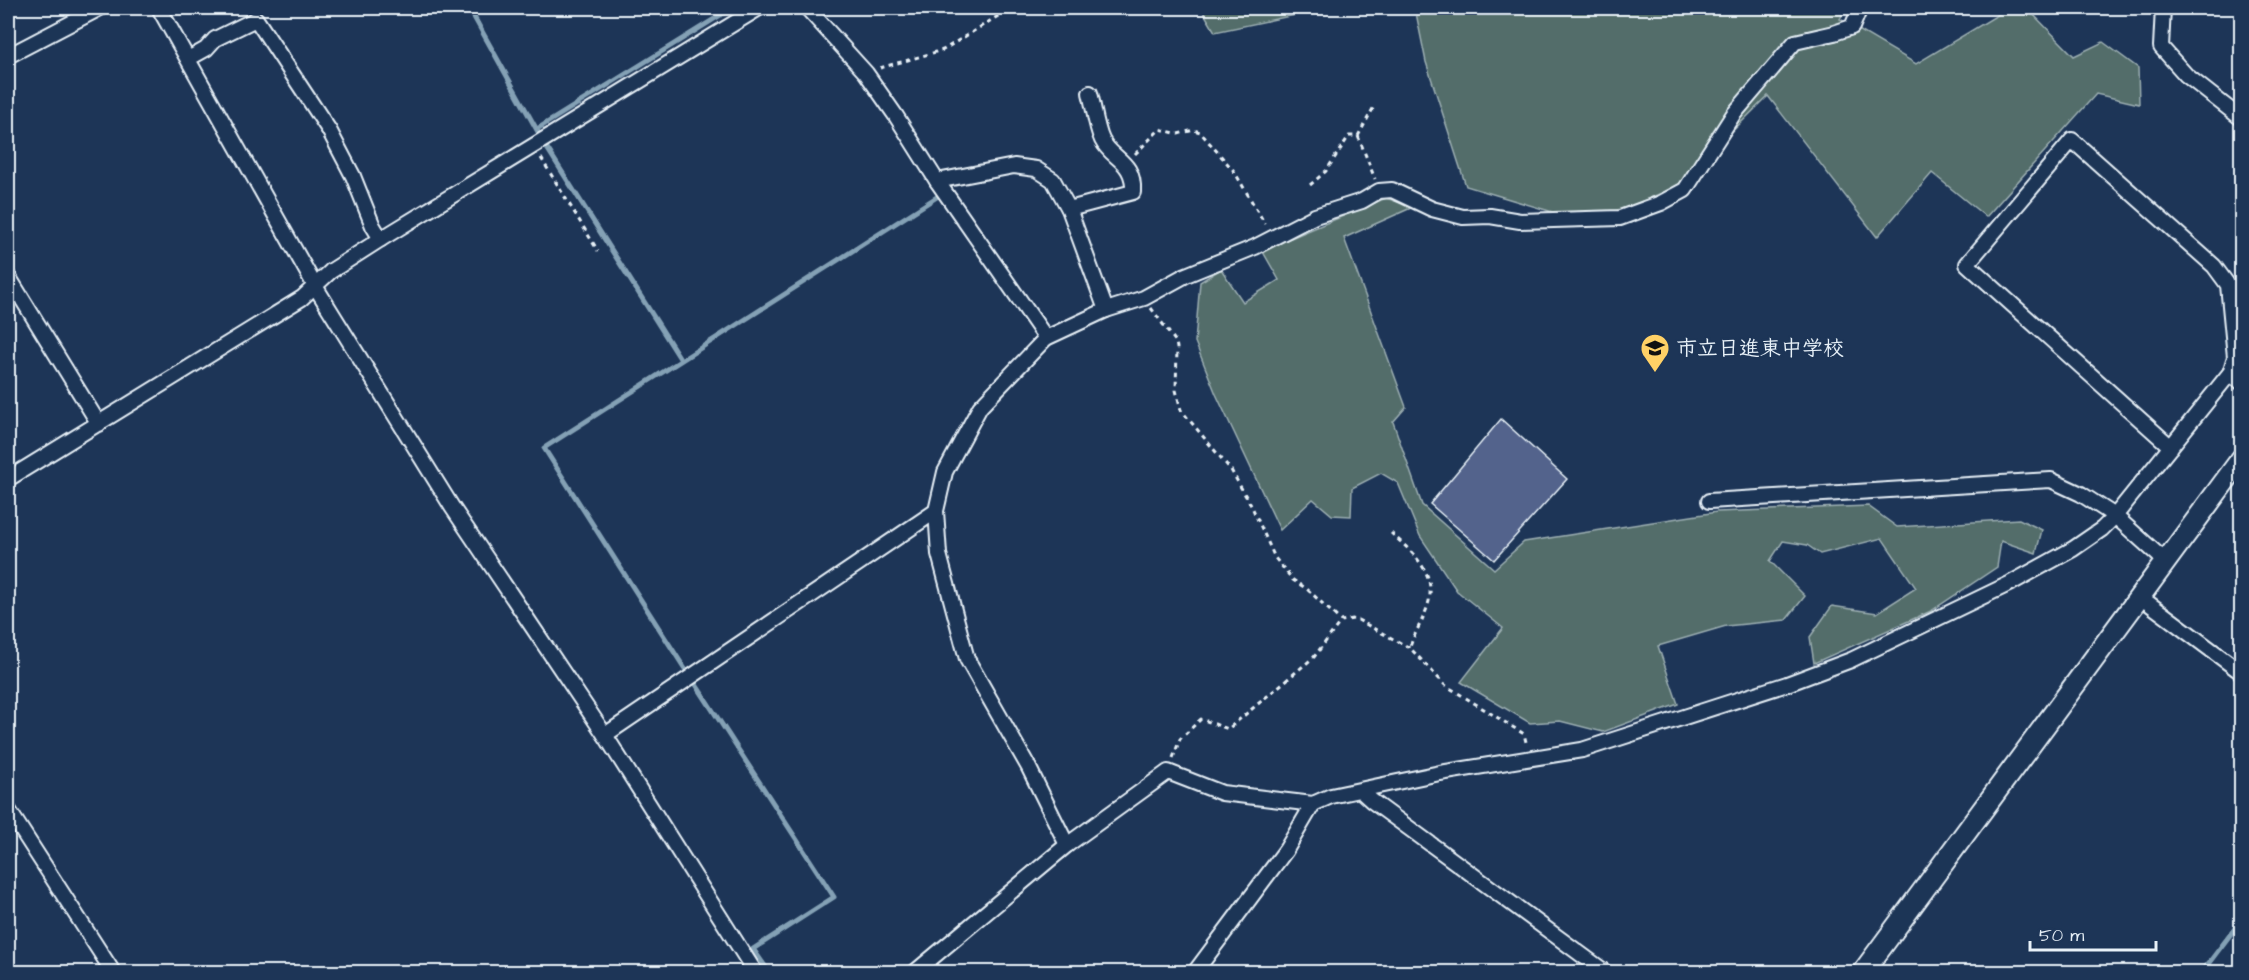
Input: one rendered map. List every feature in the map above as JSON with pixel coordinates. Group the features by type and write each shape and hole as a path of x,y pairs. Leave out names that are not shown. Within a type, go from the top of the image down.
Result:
{"street":[{"path":"8,56 100,8"},
{"path":"159,8 315,286 452,507 605,735 755,972"},
{"path":"8,479 302,298 331,271 381,239 759,8"},
{"path":"807,8 868,76 937,181 1046,338"},
{"path":"1066,845 1028,766 967,659 939,554 936,511 945,472 981,407 1046,338 1106,310 1144,298 1186,275 1273,238 1315,216 1362,201 1379,191 1392,190 1432,209 1463,217 1490,216 1520,221 1620,218 1661,203 1685,190 1733,115 1795,42 1852,27 1860,8"},
{"path":"2164,9 2162,47 2186,75 2241,119"},
{"path":"188,59 206,49 215,39 256,19 329,130 353,176 373,226 381,239"},
{"path":"1069,209 1133,192 1134,181 1124,163 1102,141 1090,93"},
{"path":"915,972 1066,845 1168,772 1222,793 1313,804 1331,796 1440,773 1582,750 1787,684 1851,660 2011,582 2073,549 2102,529 2115,516 2171,447 2230,373 2235,357 2228,285 2214,266 2072,140 1967,264 2171,447"},
{"path":"937,181 1014,166 1036,170 1053,180 1069,209 1106,310"},
{"path":"8,276 99,424"},
{"path":"2230,373 2241,383"},
{"path":"1863,972 2241,458"},
{"path":"1709,501 2051,480 2081,494 2115,516 2165,561"},
{"path":"605,735 936,511"},
{"path":"2139,596 2241,673"},
{"path":"1361,791 1605,972"},
{"path":"1195,972 1286,850 1313,804"},
{"path":"8,809 113,972"}],"path":[{"path":"868,76 884,65 943,50 1011,8"},
{"path":"1358,136 1376,105"},
{"path":"1124,163 1146,145 1160,129 1178,134 1194,130 1200,132 1234,171 1273,238"},
{"path":"1310,185 1326,171 1348,136 1358,136"},
{"path":"1358,136 1379,191"},
{"path":"533,146 598,251"},
{"path":"1144,298 1178,348 1176,390 1181,410 1231,470 1252,507 1275,558 1293,580 1307,589 1341,621"},
{"path":"1391,533 1413,552 1429,574 1428,606 1410,648"},
{"path":"1168,772 1180,739 1201,719 1227,729 1314,657 1341,621 1353,619 1410,648 1445,685 1524,734 1528,760"}],"green space":[{"path":"1201,8 1328,8 1215,32"},
{"path":"1415,8 1846,8 1840,19 1916,64 2009,8 2027,8 2074,56 2103,42 2138,68 2139,104 2096,94 1986,217 1932,173 1877,237 1768,96 1676,187 1621,210 1566,216 1466,186 1426,62"},
{"path":"1386,198 1413,207 1344,238 1406,407 1393,422 1422,505 1494,569 1524,542 1717,512 1868,506 1897,527 2019,519 2042,530 2036,553 2001,541 1997,567 1931,611 1814,663 1810,637 1832,606 1877,613 1916,588 1882,538 1820,554 1807,545 1783,541 1770,561 1805,596 1786,620 1726,626 1658,646 1678,704 1603,732 1560,721 1530,723 1461,682 1503,628 1457,591 1420,536 1398,483 1381,473 1352,488 1351,516 1332,515 1313,499 1280,530 1216,394 1195,342 1200,282 1221,269 1243,302 1279,280 1262,250"}],"building":[{"path":"1501,419 1567,479 1494,560 1430,504"}],"waterway":[{"path":"469,8 547,148 681,360"},
{"path":"537,129 732,8"},
{"path":"685,669 544,448 943,193"},
{"path":"695,683 834,897 753,949 769,972"},
{"path":"2202,972 2242,919"}],"place":[{"name":"市立日進東中学校","path":"1655,374"}]}
